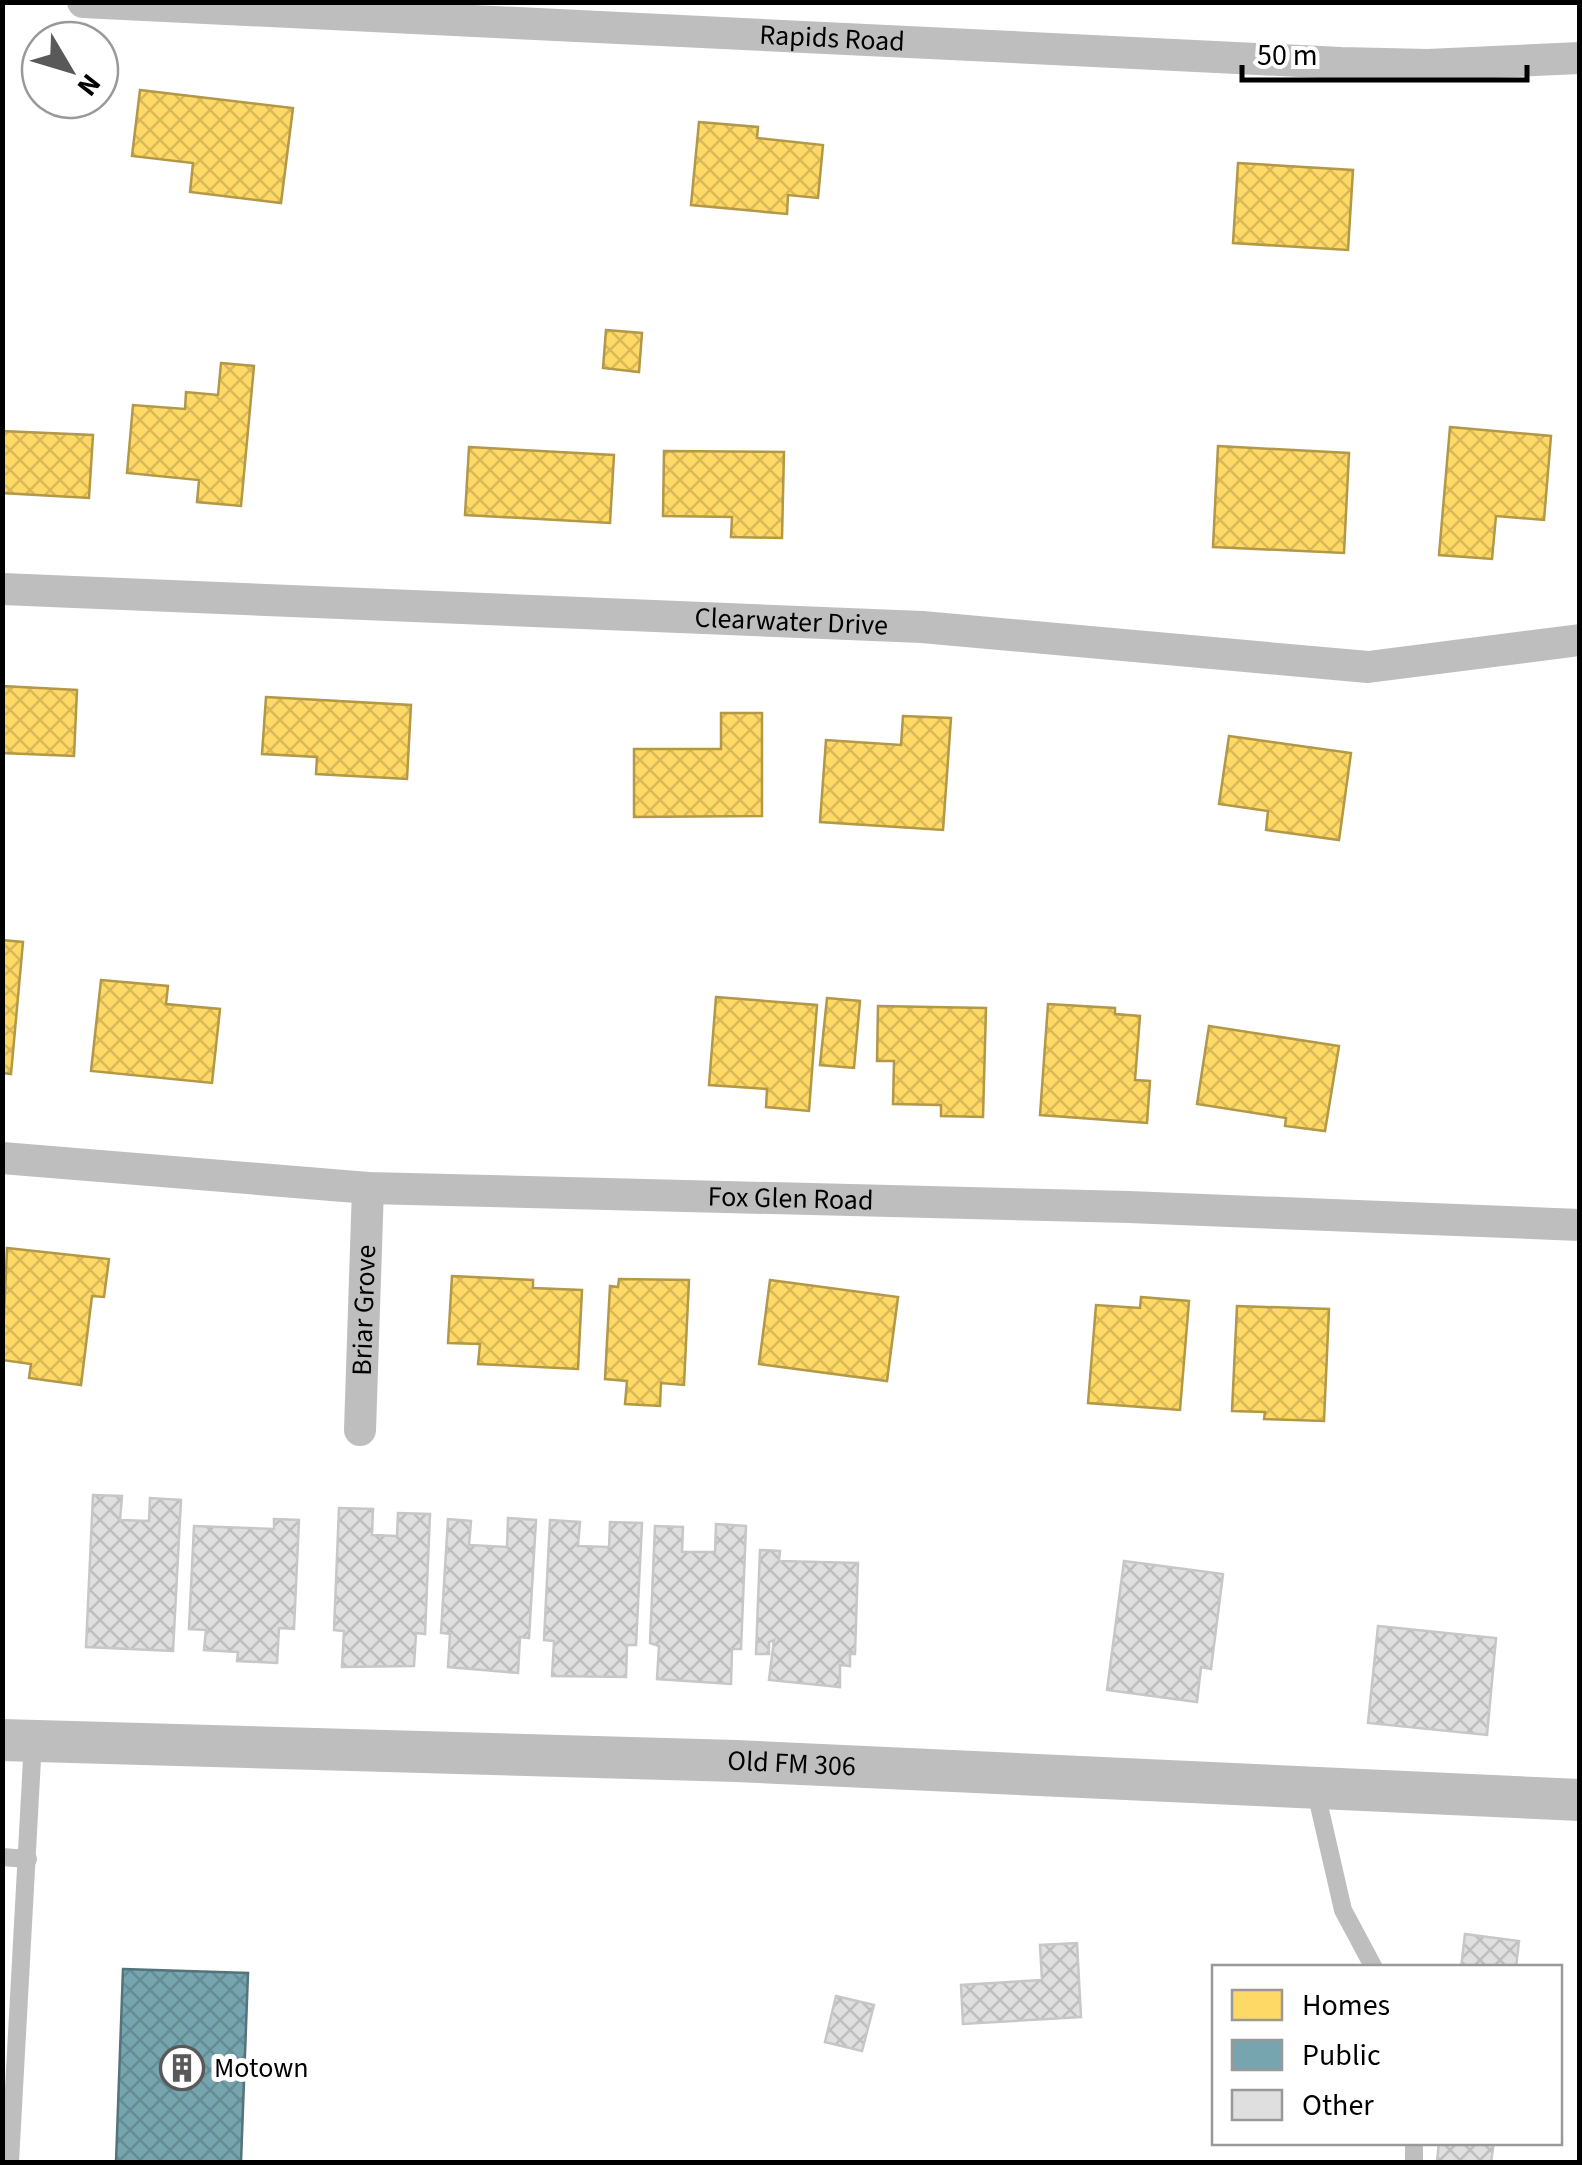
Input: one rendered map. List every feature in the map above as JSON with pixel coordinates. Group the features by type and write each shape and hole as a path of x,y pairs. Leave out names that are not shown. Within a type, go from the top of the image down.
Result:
{"street":[{"name":"Rapids Road","path":"83,2 1341,63 1428,65 1580,58"},
{"name":"Clearwater Drive","path":"2,589 922,627 1368,667 1580,640"},
{"name":"Fox Glen Road","path":"2,1158 368,1188 1130,1207 1580,1225"},
{"name":"Briar Grove","path":"360,1430 368,1188"},
{"name":"Old FM 306","path":"18,1740 736,1761 1580,1800"}],"lane":[{"path":"10,2162 28,1859 18,1740"},
{"path":"1315,1788 1343,1910 1372,1965"},
{"path":"2,1858 28,1859"}],"building: Homes":[{"path":"140,90 293,108 281,203 190,192 193,163 132,156"},
{"path":"699,122 758,127 757,138 823,145 818,198 788,195 787,214 691,205"},
{"path":"1238,163 1353,170 1348,250 1233,243"},
{"path":"606,330 642,333 639,372 603,368"},
{"path":"221,363 254,366 241,506 197,502 199,480 127,473 133,405 185,409 186,392 218,395"},
{"path":"1450,427 1551,436 1544,520 1496,516 1492,559 1439,555"},
{"path":"2,431 93,435 89,498 2,493"},
{"path":"1218,446 1349,453 1344,553 1213,547"},
{"path":"469,447 614,455 610,523 465,515"},
{"path":"664,451 784,452 782,538 731,537 732,517 663,516"},
{"path":"2,686 77,690 74,756 2,753"},
{"path":"266,697 411,705 407,779 316,774 317,757 262,754"},
{"path":"721,713 762,713 762,816 634,817 634,749 721,749"},
{"path":"903,716 951,718 943,830 820,822 826,740 901,745"},
{"path":"1229,736 1351,753 1339,840 1266,830 1268,811 1219,804"},
{"path":"2,940 23,942 11,1074 2,1073"},
{"path":"101,980 168,986 166,1004 220,1009 212,1083 91,1071"},
{"path":"716,997 817,1005 809,1111 766,1107 767,1089 709,1085"},
{"path":"827,998 860,1001 854,1068 820,1065"},
{"path":"1048,1004 1115,1008 1115,1014 1140,1016 1135,1080 1150,1081 1147,1123 1040,1115"},
{"path":"878,1006 986,1008 983,1117 941,1116 941,1105 893,1104 894,1061 877,1061"},
{"path":"1209,1026 1339,1046 1325,1131 1285,1126 1286,1118 1197,1104"},
{"path":"7,1248 109,1259 104,1297 92,1296 81,1385 29,1378 31,1364 2,1360"},
{"path":"452,1276 533,1280 533,1288 582,1290 578,1369 478,1364 480,1344 448,1343"},
{"path":"619,1279 689,1280 684,1385 661,1383 660,1406 625,1404 627,1381 605,1379 610,1286 618,1287"},
{"path":"770,1280 898,1297 887,1381 759,1364"},
{"path":"1141,1297 1189,1301 1180,1410 1088,1403 1096,1305 1140,1308"},
{"path":"1237,1306 1329,1309 1324,1421 1264,1419 1265,1412 1232,1411"}],"building: Public":[{"name":"Motown","path":"123,1969 248,1973 241,2162 116,2162"}],"building: Other":[{"path":"93,1495 122,1496 120,1520 149,1521 150,1498 181,1500 173,1651 86,1647"},
{"path":"339,1508 373,1509 372,1535 397,1536 398,1513 430,1514 425,1634 416,1633 414,1666 342,1667 344,1631 334,1630"},
{"path":"508,1518 536,1520 529,1638 520,1637 518,1673 448,1667 450,1634 441,1633 448,1519 471,1521 469,1545 507,1547"},
{"path":"274,1519 299,1520 294,1629 279,1628 277,1663 237,1661 238,1652 204,1650 206,1630 189,1629 194,1526 274,1529"},
{"path":"550,1520 580,1522 578,1546 609,1547 610,1522 642,1523 636,1645 627,1645 626,1677 552,1676 554,1641 544,1640"},
{"path":"716,1524 746,1526 741,1649 732,1649 731,1684 657,1679 659,1646 650,1643 655,1526 683,1527 682,1552 715,1552"},
{"path":"760,1550 780,1551 779,1561 858,1563 855,1654 850,1654 850,1666 840,1665 840,1687 769,1680 774,1640 769,1642 769,1654 756,1654"},
{"path":"1124,1561 1223,1574 1211,1669 1201,1667 1197,1702 1107,1690"},
{"path":"1378,1626 1496,1638 1487,1735 1368,1723"},
{"path":"1465,1934 1519,1941 1516,1965 1461,1965"},
{"path":"1077,1943 1081,2017 963,2024 961,1985 1042,1980 1040,1945"},
{"path":"836,1996 874,2005 862,2051 825,2042"},
{"path":"1439,2145 1494,2145 1491,2162 1437,2162"}],"place":[{"name":"Motown","path":"182,2068"}]}
